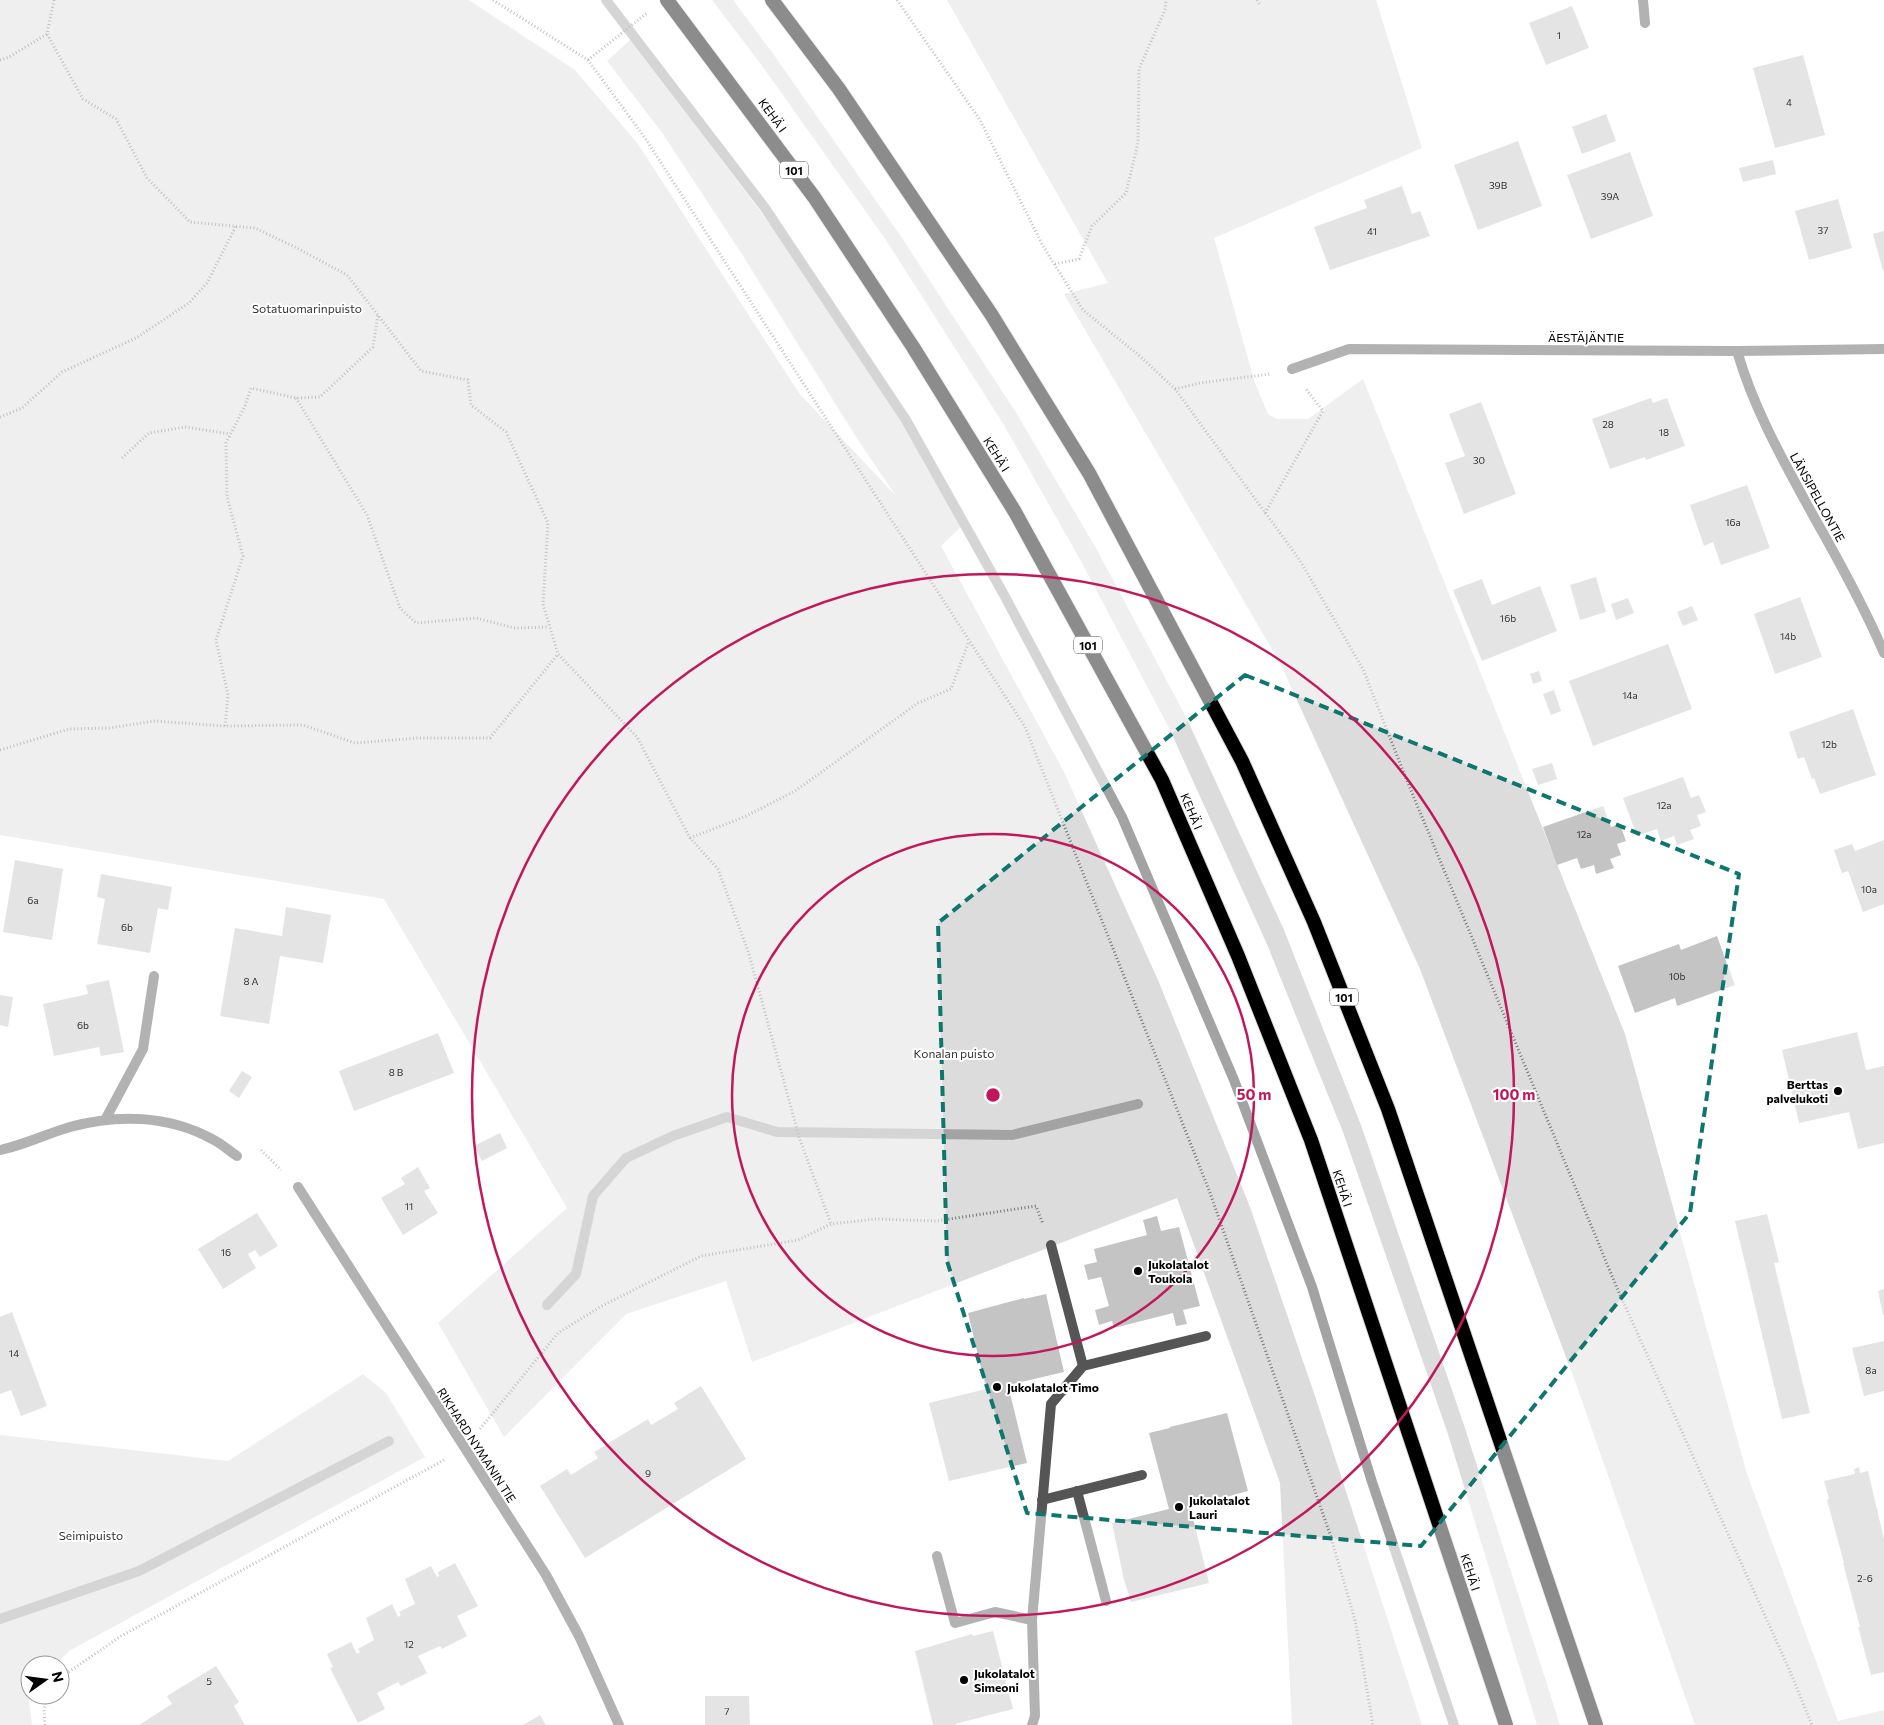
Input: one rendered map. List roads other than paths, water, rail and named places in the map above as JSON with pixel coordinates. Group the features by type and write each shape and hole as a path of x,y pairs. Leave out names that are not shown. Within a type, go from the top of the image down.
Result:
{"highway":[{"name":"KEHÄ I","path":"667,0 814,197 913,347 1015,512 1162,780 1238,956 1311,1140 1506,1725"},
{"name":"101","path":"772,0 839,89 991,314 1089,473 1242,761 1314,922 1388,1109 1596,1725"}],"street":[{"path":"1643,0 1645,23"},
{"name":"ÄESTÄJÄNTIE","path":"1292,370 1349,349 1737,351 1884,349"},
{"name":"LÄNSIPELLONTIE","path":"1737,351 1743,373 1779,454 1870,621 1884,653"},
{"path":"105,1120 143,1049 154,976"},
{"path":"0,1150 85,1123 127,1118 172,1123 213,1139 237,1156"},
{"name":"RIKHARD NYMANIN TIE","path":"298,1187 549,1580 579,1636 619,1725"},
{"path":"1051,1245 1083,1366"},
{"path":"1032,1725 1035,1716 1032,1620 1051,1404 1083,1366 1206,1336"},
{"path":"1042,1500 1142,1475"},
{"path":"1077,1491 1106,1601"},
{"path":"937,1556 955,1623 994,1612 1032,1620"}],"waterway":[{"path":"606,0 765,208 906,420 1003,593 1122,817 1234,1080 1312,1287 1372,1482 1454,1725"},
{"path":"547,1305 576,1274 593,1196 626,1158 673,1136 727,1117 777,1132 1012,1135 1138,1104"},
{"path":"0,1619 139,1571 389,1441"}],"place":[{"name":"Berttas palvelukoti","path":"1838,1091"},
{"name":"Jukolatalot Toukola","path":"1138,1271"},
{"name":"Jukolatalot Timo","path":"997,1387"},
{"name":"Jukolatalot Lauri","path":"1179,1507"},
{"name":"Jukolatalot Simeoni","path":"964,1680"}],"park label":[{"name":"Sotatuomarinpuisto","path":"307,308"},
{"name":"Konalan puisto","path":"954,1053"},
{"name":"Seimipuisto","path":"91,1535"}]}
